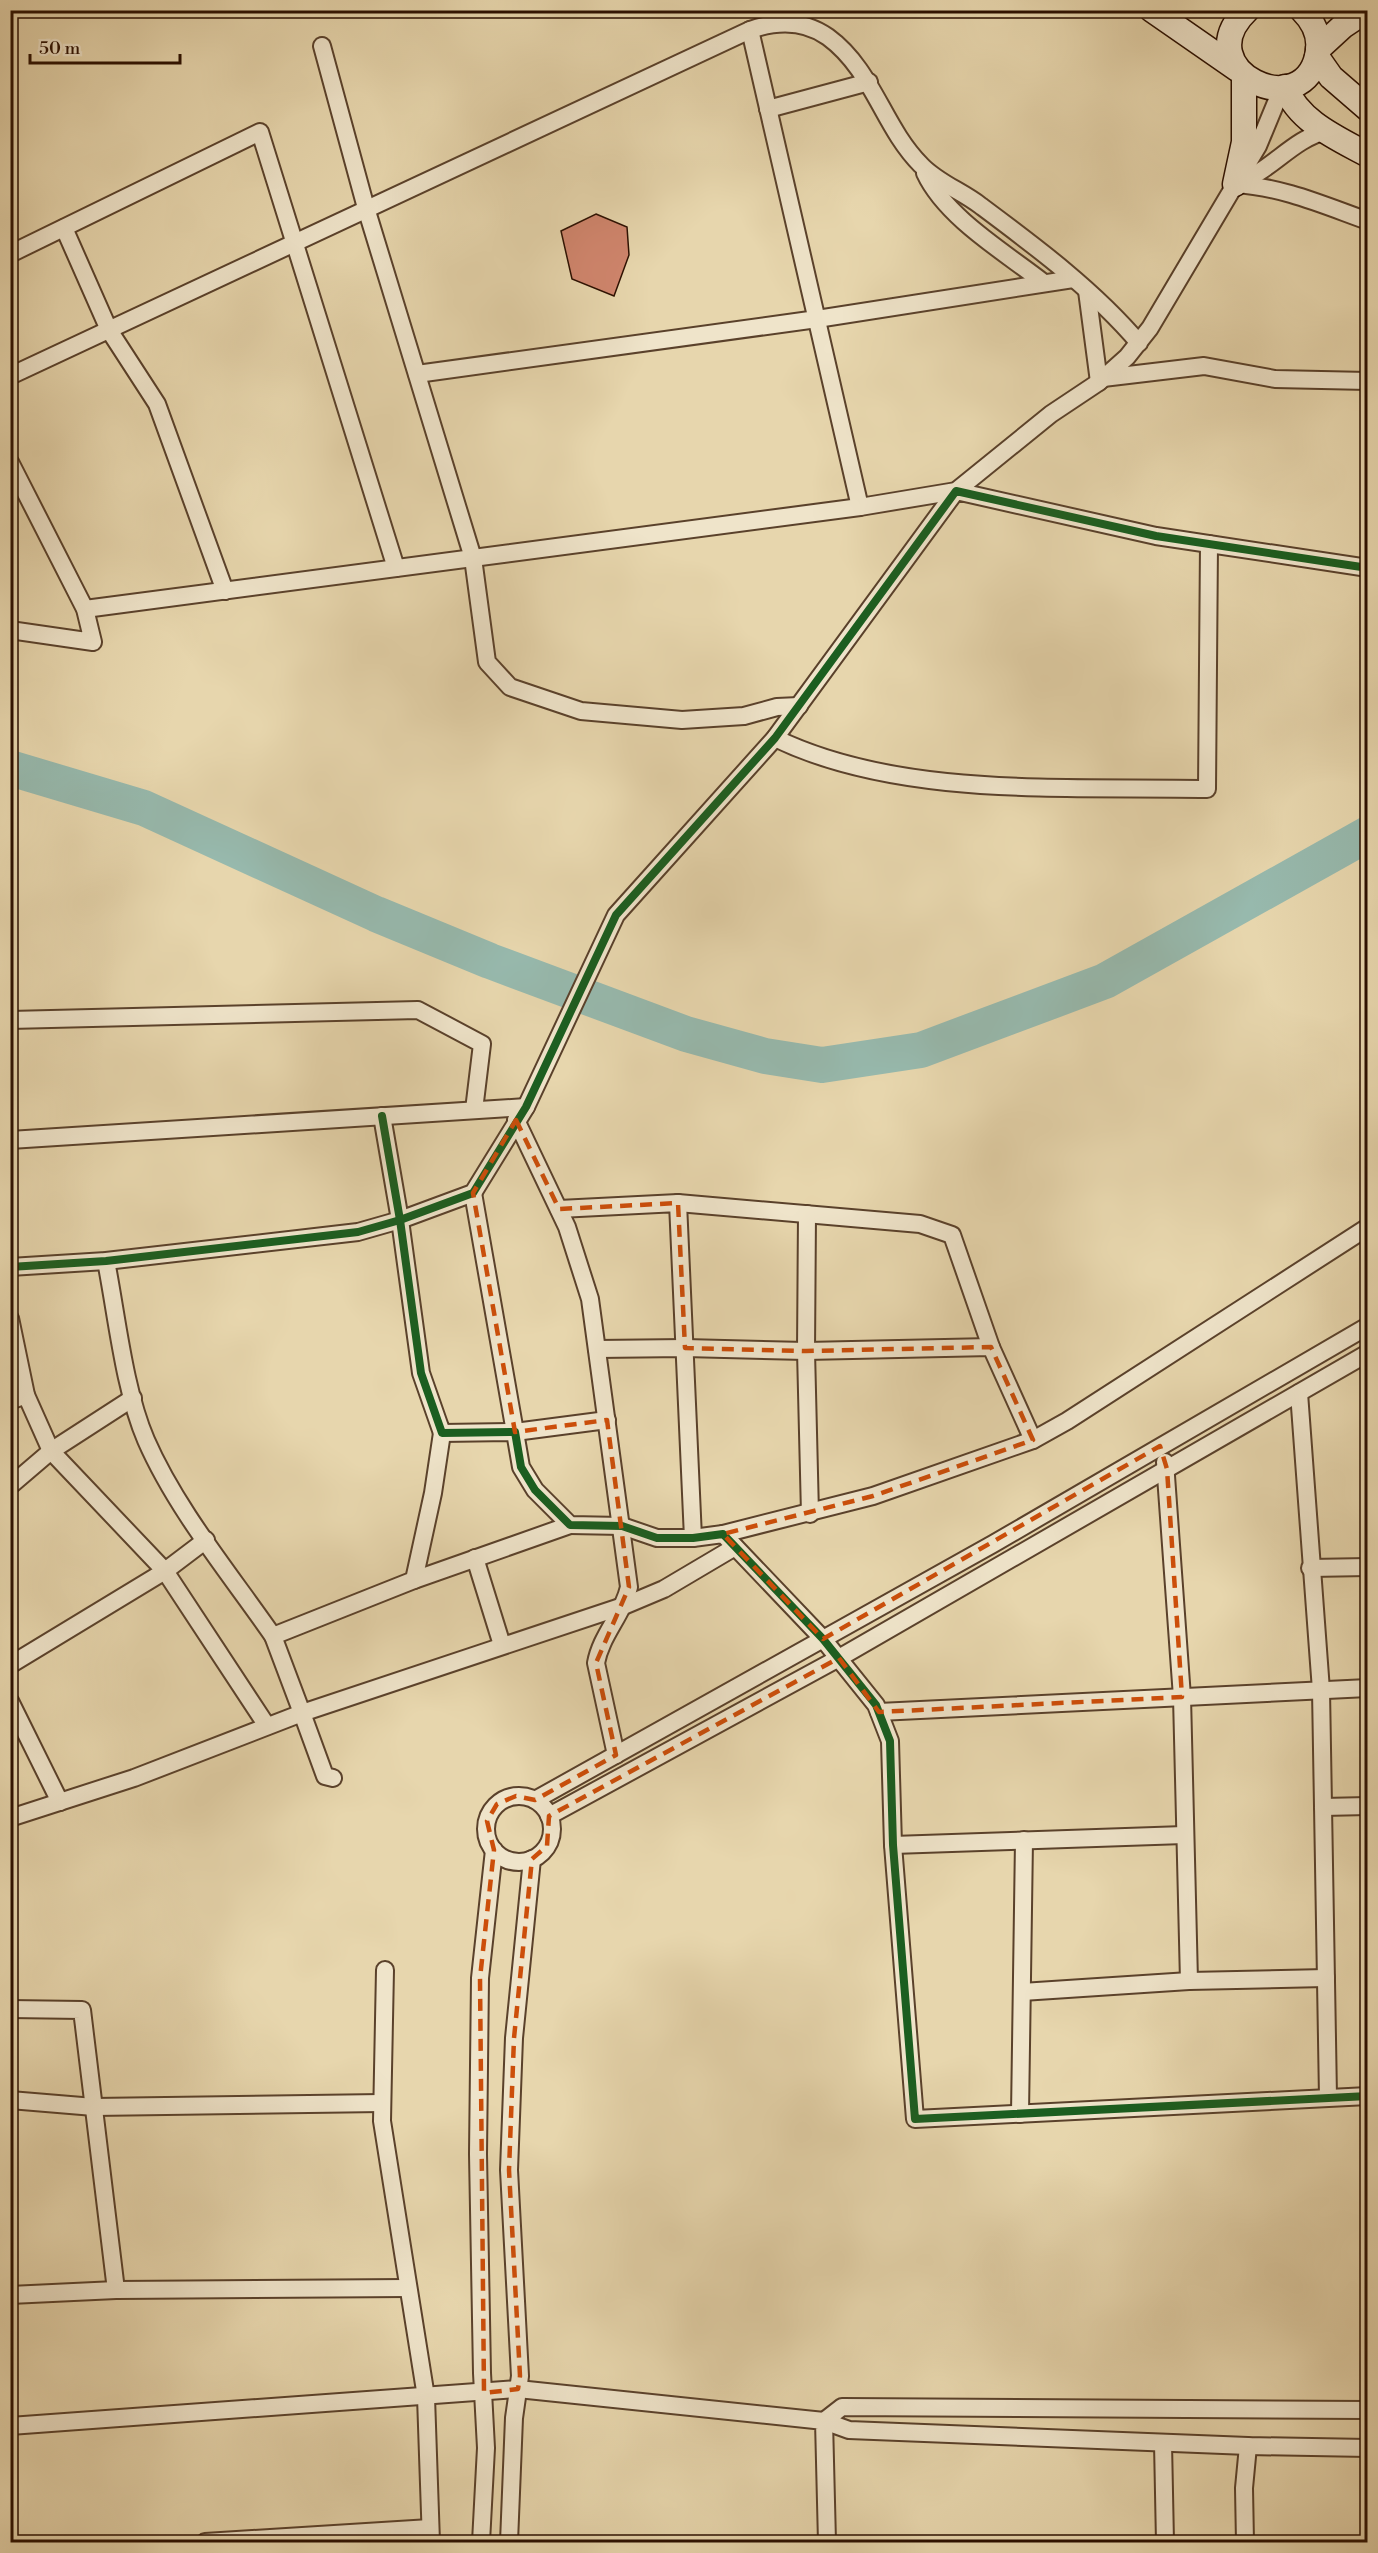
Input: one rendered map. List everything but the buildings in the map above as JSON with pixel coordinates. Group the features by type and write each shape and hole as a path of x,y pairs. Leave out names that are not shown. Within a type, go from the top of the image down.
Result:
{"main road":[{"path":"1152,10 1262,87 1284,88 1305,76 1317,53 1343,26 1367,10"},
{"path":"1235,184 1244,142 1240,73 1231,51 1232,32 1237,21 1247,10"},
{"path":"1302,10 1314,26 1317,53 1331,77 1368,109"},
{"path":"1284,88 1298,109 1326,131 1368,155"}],"street":[{"path":"10,376 750,30 782,23 813,29 839,47 869,82 902,143 922,167 936,192 956,213 1044,283"},
{"path":"750,30 860,507"},
{"path":"322,46 366,208 473,558 488,662 510,687 581,711 682,720 744,716 777,707 799,706"},
{"path":"768,109 869,82"},
{"path":"10,1267 106,1261 358,1232 400,1220 473,1193 534,1092 616,915 775,738 956,491 1051,414 1101,380 1139,343 1265,132 1284,88"},
{"path":"1235,184 1262,172 1305,139 1326,131"},
{"path":"10,254 260,132 396,568"},
{"path":"922,167 983,207 1073,279 1139,343"},
{"path":"1235,184 1258,185 1302,195 1368,221"},
{"path":"64,228 109,330 157,404 225,591"},
{"path":"417,374 817,319 1073,279"},
{"path":"1087,291 1101,380"},
{"path":"1101,380 1204,366 1275,379 1368,381"},
{"path":"10,462 85,609 93,642 10,630"},
{"path":"85,609 860,507 956,491 1156,536 1368,568"},
{"path":"775,738 852,768 940,780 985,784 1207,789 1209,544"},
{"path":"10,1020 418,1010 482,1044 474,1110"},
{"path":"10,1140 474,1110 521,1114"},
{"path":"521,1114 559,1209 590,1299 629,1587 626,1605 598,1649 596,1663 616,1755"},
{"path":"382,1116 422,1372 442,1433 434,1493 414,1580"},
{"path":"473,1193 521,1467 536,1490 570,1525"},
{"path":"559,1209 678,1203 920,1224 952,1235 991,1347 1033,1440"},
{"path":"678,1203 693,1538"},
{"path":"807,1214 806,1352 810,1514"},
{"path":"10,1818 134,1778 302,1713 626,1605 664,1589 729,1541 873,1496 1033,1440 1067,1421 1366,1232"},
{"path":"106,1261 133,1398 146,1440 172,1488 273,1636 325,1776 333,1778"},
{"path":"10,1318 18,1398 51,1451 165,1571 267,1726"},
{"path":"536,1800 1368,1326"},
{"path":"597,1349 685,1347 806,1352 991,1347"},
{"path":"549,1816 838,1658 1368,1353"},
{"path":"1299,1393 1310,1568 1321,1690 1328,2097"},
{"path":"10,1486 51,1451 133,1398"},
{"path":"442,1433 515,1432 607,1420"},
{"path":"1160,1446 1167,1469 1182,1697 1189,1981"},
{"path":"273,1636 414,1580 570,1525 592,1523 622,1526 657,1538 729,1541 823,1638 876,1705 890,1741 893,1845 915,2119 1368,2096"},
{"path":"10,1665 165,1571 206,1539"},
{"path":"475,1558 502,1645"},
{"path":"1310,1568 1368,1567"},
{"path":"879,1712 1368,1688"},
{"path":"10,1701 60,1802"},
{"path":"481,2542 486,2448 478,2154 480,1978 494,1850 486,1832 487,1821 497,1804 516,1796 536,1800 549,1816 552,1826 547,1845 532,1859 511,1861 494,1850"},
{"path":"1323,1808 1368,1806"},
{"path":"893,1845 1184,1835"},
{"path":"1020,2114 1024,1840"},
{"path":"509,2542 514,2418 520,2376 509,2170 514,2038 532,1859"},
{"path":"205,2542 431,2535 426,2397 382,2121 385,1970"},
{"path":"1022,1992 1189,1981 1326,1978"},
{"path":"10,2009 82,2010 116,2290"},
{"path":"10,2100 94,2107 382,2103"},
{"path":"10,2295 116,2290 408,2288"},
{"path":"10,2426 190,2411 426,2397 518,2389 824,2421 849,2430 1248,2446 1368,2448"},
{"path":"824,2421 842,2407 1368,2410"},
{"path":"824,2421 827,2542"},
{"path":"1163,2443 1165,2542"},
{"path":"1245,2542 1244,2488 1248,2446"}],"highlighted area":[{"path":"516,1120 559,1209 678,1203 685,1348 806,1351 991,1347 1033,1440 873,1496 723,1534 823,1639 1160,1446 1167,1469 1182,1697 879,1712 839,1658 549,1816 547,1846 532,1859 514,2038 509,2170 520,2376 518,2389 484,2393 480,1978 494,1850 487,1821 497,1804 516,1796 535,1800 616,1755 596,1663 629,1587 607,1420 515,1432 473,1193"}],"waterway":[{"path":"10,768 144,808 376,914 490,961 686,1034 765,1056 822,1065 921,1050 1105,981 1368,834"}],"cycle path":[{"path":"10,1267 106,1261 358,1232 400,1220 473,1193 526,1107 616,915 775,738 956,491 1156,536 1368,568"},
{"path":"382,1116 400,1220 421,1373 442,1433 515,1432 521,1467 535,1490 570,1525 622,1526 657,1538 693,1538 723,1534 823,1639 876,1705 890,1741 893,1845 915,2119 1368,2096"}]}
